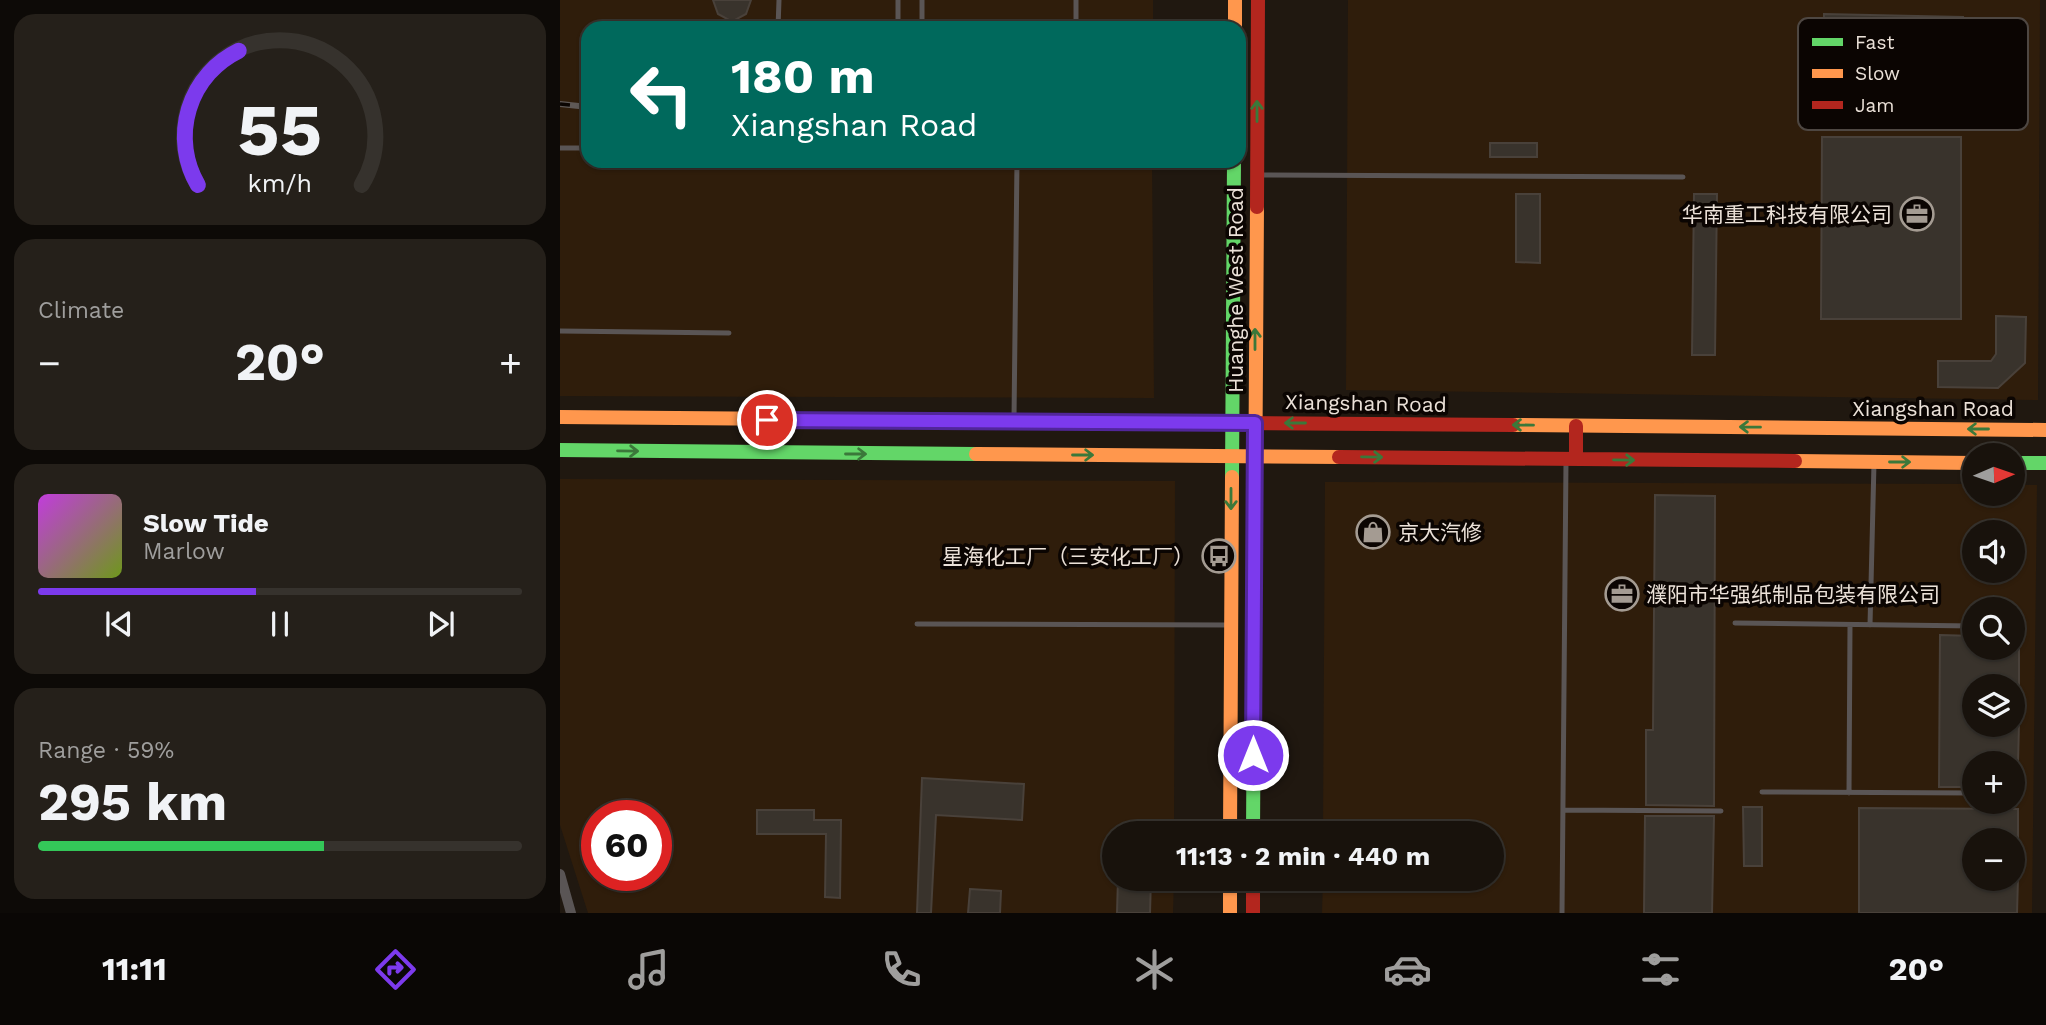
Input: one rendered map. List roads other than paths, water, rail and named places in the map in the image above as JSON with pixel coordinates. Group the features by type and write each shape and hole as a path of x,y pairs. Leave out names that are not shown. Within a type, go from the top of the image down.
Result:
{"street":[{"path":"1235,0 1235,21"},
{"name":"Huanghe West Road","path":"1253,821 1258,0"},
{"name":"Huanghe West Road","path":"1230,821 1234,168"},
{"name":"Xiangshan Road","path":"560,417 2046,430"},
{"path":"1571,459 1576,426"},
{"path":"560,450 1962,463"},
{"path":"2025,463 2046,463"},
{"path":"560,874 571,913"},
{"path":"1230,891 1230,913"},
{"path":"1253,891 1253,913"}],"lane":[{"path":"778,21 779,0"},
{"path":"898,0 898,21"},
{"path":"922,0 922,21"},
{"path":"1076,0 1076,21"},
{"path":"560,148 581,148"},
{"path":"1014,421 1017,168"},
{"path":"1257,175 1683,177"},
{"path":"560,331 729,333"},
{"path":"1562,913 1571,459"},
{"path":"1870,625 1874,462"},
{"path":"1735,623 1962,626"},
{"path":"917,624 1231,625"},
{"path":"1849,793 1850,625"},
{"path":"1762,792 1962,793"},
{"path":"1563,810 1721,811"}],"railway":[{"path":"560,104 581,106"}],"place":[{"name":"华南重工科技有限公司","path":"1917,214"},
{"name":"京大汽修","path":"1373,532"},
{"name":"星海化工厂（三安化工厂）","path":"1219,556"},
{"name":"濮阳市华强纸制品包装有限公司","path":"1622,594"}]}
